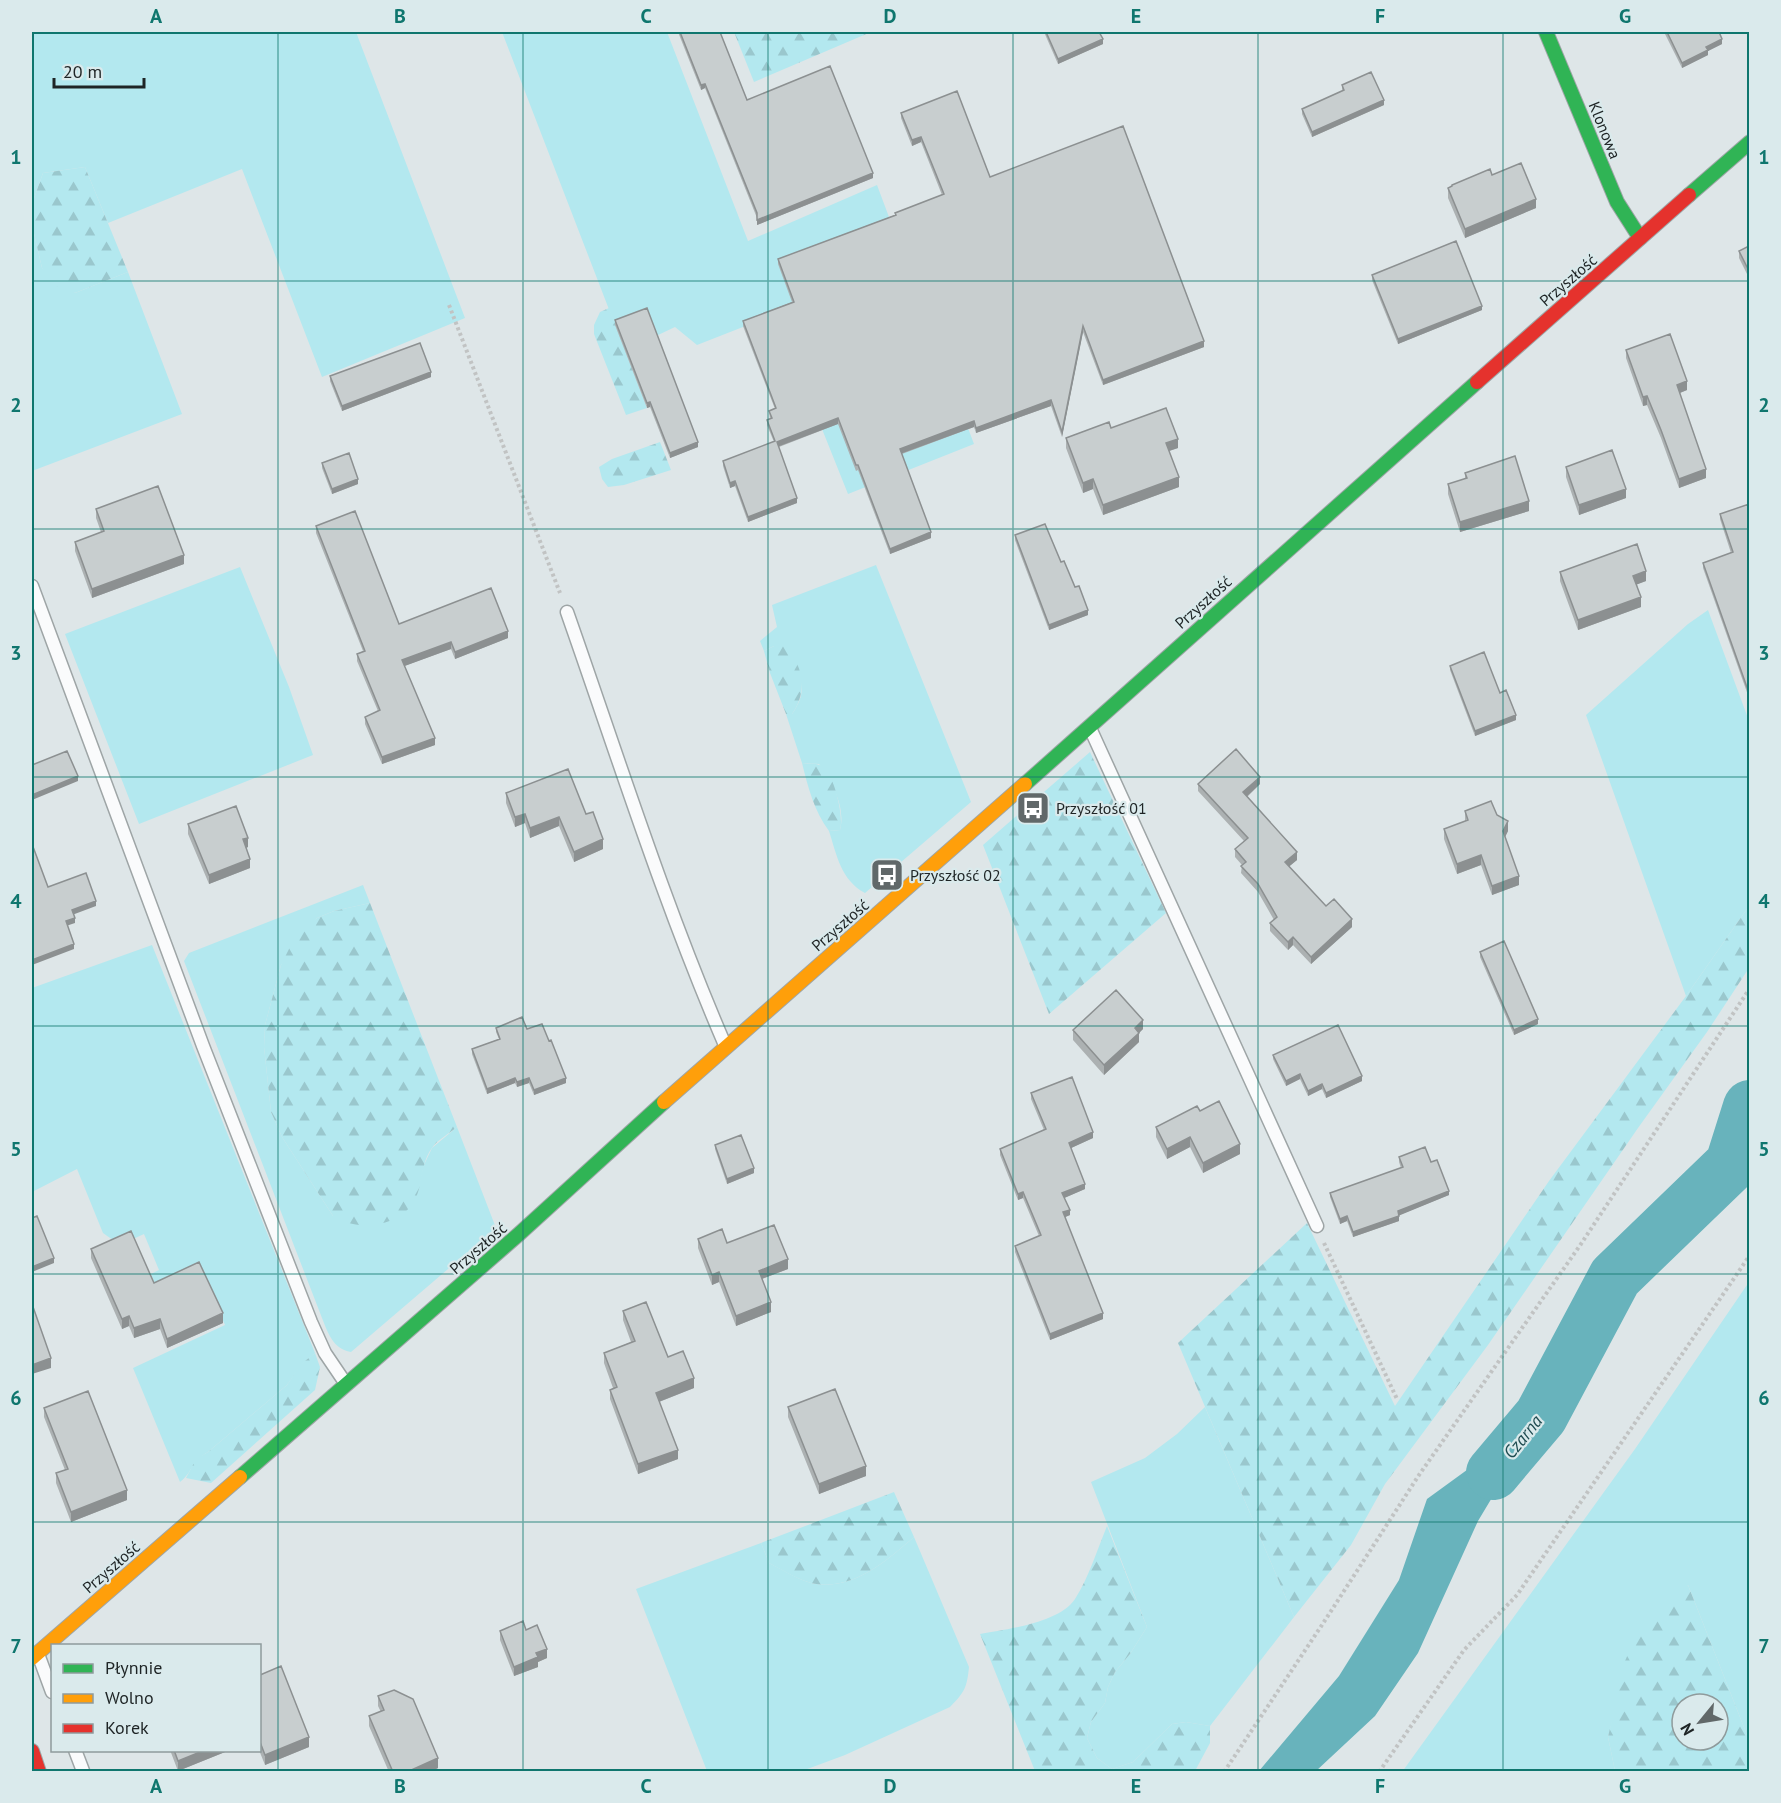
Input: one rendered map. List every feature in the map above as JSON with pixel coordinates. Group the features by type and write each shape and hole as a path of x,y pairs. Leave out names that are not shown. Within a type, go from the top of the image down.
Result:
{"street":[{"name":"Klonowa","path":"1546,32 1617,202 1640,238"},
{"name":"Przyszłość","path":"34,1655 519,1234 726,1046 1090,727 1305,533 1749,142"},
{"path":"32,1751 39,1772"}],"lane":[{"path":"32,586 203,1046 306,1311 325,1353 346,1385"},
{"path":"567,612 669,903 703,994 726,1046"},
{"path":"1090,727 1317,1226"},
{"path":"34,1655 51,1690"},
{"path":"76,1752 82,1771"}],"path":[{"path":"449,305 528,505 567,612"},
{"path":"1224,1772 1419,1475 1581,1244 1749,987"},
{"path":"1317,1226 1397,1399"},
{"path":"1379,1772 1464,1650 1517,1595 1749,1254"}],"green space":[{"path":"32,32 356,32 465,318 322,377 242,169 108,223 85,167 43,173 32,204"},
{"path":"502,32 667,32 748,241 877,185 974,444 848,494 776,314 697,345 675,327 656,336 615,325"},
{"path":"734,32 871,32 754,82"},
{"path":"85,167 128,272 75,293 56,286 42,268 32,225 32,204 43,173"},
{"path":"32,225 42,268 75,293 128,272 182,414 32,471"},
{"path":"609,308 647,408 626,415 594,334 594,325 600,312"},
{"path":"660,442 671,470 624,485 608,487 602,479 599,467 612,459"},
{"path":"876,565 971,802 865,893 857,888 845,874 829,831 840,830 841,813 837,795 819,764 802,763 786,714 792,714 798,703 802,685 799,677 774,646 764,651 760,641 777,627 772,605"},
{"path":"240,567 289,687 313,755 139,824 65,634"},
{"path":"1708,610 1749,721 1749,906 1686,996 1586,715 1688,624"},
{"path":"774,646 783,646 796,661 799,669 802,687 792,714 786,714 764,651"},
{"path":"1090,752 1166,913 1049,1014 983,845"},
{"path":"802,763 820,765 829,774 840,808 840,830 829,831 819,815"},
{"path":"363,885 370,903 334,911 317,918 281,965 265,1025 264,1047 271,1112 282,1137 333,1216 418,1191 423,1167 432,1148 457,1127 496,1228 351,1352 335,1344 327,1329 184,961 189,953"},
{"path":"370,903 457,1127 432,1148 425,1162 418,1193 411,1206 394,1219 384,1223 363,1225 342,1221 333,1216 282,1137 271,1112 264,1047 265,1025 281,965 292,943 317,918 334,911"},
{"path":"1749,906 1749,968 1707,1032 1488,1345 1385,1484 1351,1545 1294,1617 1178,1343 1307,1223 1395,1406 1549,1181 1686,996"},
{"path":"152,945 315,1353 301,1365 287,1385 194,1463 180,1482 133,1368 225,1325 199,1267 156,1287 151,1274 159,1270 144,1234 120,1245 103,1233 77,1169 32,1192 32,988"},
{"path":"1749,1282 1749,1740 1688,1585 1616,1707 1608,1737 1615,1771 1402,1772 1635,1449"},
{"path":"315,1353 320,1367 315,1390 211,1483 186,1478 196,1459 208,1452 287,1385 300,1365"},
{"path":"1205,1407 1294,1617 1210,1726 1186,1722 1172,1724 1133,1762 1112,1769 1097,1758 1087,1738 1091,1722 1105,1703 1108,1687 1115,1672 1147,1627 1091,1482 1145,1458 1177,1434"},
{"path":"894,1492 914,1537 867,1573 854,1579 826,1585 811,1583 769,1563 761,1543"},
{"path":"1107,1526 1147,1627 1115,1672 1108,1687 1105,1703 1091,1722 1087,1738 1097,1758 1112,1769 1133,1762 1172,1724 1186,1722 1210,1726 1210,1743 1195,1771 1035,1771 980,1634 1032,1624 1057,1614 1067,1607 1075,1599 1084,1582"},
{"path":"914,1537 969,1667 964,1689 955,1702 950,1707 845,1755 802,1771 707,1771 636,1589 761,1543 769,1563 790,1574 811,1583 826,1585 840,1583 867,1573"},
{"path":"1688,1585 1749,1740 1749,1771 1615,1771 1608,1737 1625,1661 1641,1625"}],"water":[{"path":"1541,1416 1478,1521 1418,1653 1375,1716 1316,1771 1259,1771 1339,1676 1399,1580 1427,1499"}],"building":[{"path":"680,32 720,32 747,100 830,66 873,173 757,220 757,213 705,84 701,85"},
{"path":"1046,32 1099,32 1103,39 1058,59"},
{"path":"1667,32 1719,32 1722,39 1706,47 1708,50 1682,63"},
{"path":"1371,72 1384,100 1312,132 1302,109 1344,90 1342,85"},
{"path":"957,91 990,177 1123,126 1204,341 1103,380 1083,326 1062,432 1051,400 976,428 974,421 900,449 931,532 890,549 838,418 777,442 797,498 748,517 735,481 730,483 723,461 775,441 767,420 772,418 769,411 776,408 743,321 794,302 778,259 896,215 895,213 944,194 921,137 912,140 901,113"},
{"path":"1521,163 1536,199 1465,229 1448,188 1490,169 1492,175"},
{"path":"1456,241 1482,306 1398,339 1372,275"},
{"path":"1749,246 1749,271 1739,251"},
{"path":"647,308 698,442 670,453 650,402 647,403 615,320"},
{"path":"1670,334 1687,381 1677,385 1706,469 1679,479 1647,396 1643,397 1626,350"},
{"path":"420,343 431,372 342,406 330,376"},
{"path":"1166,408 1178,439 1166,443 1179,477 1103,505 1093,479 1083,483 1066,438 1109,422 1111,428"},
{"path":"1612,450 1626,489 1579,505 1566,467"},
{"path":"349,453 358,479 332,489 322,463"},
{"path":"1515,456 1529,501 1460,522 1448,484 1467,478 1465,473"},
{"path":"158,486 184,555 92,589 75,542 104,531 96,509"},
{"path":"1749,504 1749,693 1703,563 1733,552 1720,514"},
{"path":"355,511 399,624 491,588 508,631 455,652 451,642 402,660 435,738 382,757 365,717 380,710 357,654 365,651 316,526"},
{"path":"1045,524 1061,562 1064,561 1075,587 1079,586 1088,610 1049,625 1015,535"},
{"path":"1637,544 1646,571 1633,576 1641,597 1578,620 1560,572"},
{"path":"1484,652 1500,693 1506,690 1516,715 1475,731 1450,666"},
{"path":"1236,749 1260,777 1243,792 1297,852 1285,862 1326,906 1334,899 1352,919 1311,957 1293,937 1288,942 1270,923 1277,917 1258,884 1241,866 1246,862 1235,849 1248,838 1198,784"},
{"path":"67,751 78,776 32,795 32,765"},
{"path":"568,769 586,814 593,812 603,839 574,852 559,817 530,828 525,814 515,817 506,793"},
{"path":"1491,801 1497,815 1508,821 1503,831 1519,876 1492,886 1481,855 1457,864 1444,829 1468,820 1465,811"},
{"path":"236,806 248,838 243,839 250,859 209,875 188,824"},
{"path":"32,844 48,887 86,873 96,901 72,910 75,918 66,921 74,944 32,960"},
{"path":"1504,941 1538,1019 1514,1030 1480,952"},
{"path":"1116,990 1143,1020 1135,1028 1139,1033 1104,1065 1073,1030"},
{"path":"522,1017 527,1029 542,1024 566,1078 534,1090 529,1078 517,1082 515,1078 487,1089 472,1049 500,1039 496,1028"},
{"path":"1338,1025 1362,1076 1326,1093 1322,1084 1308,1091 1300,1074 1286,1081 1273,1055"},
{"path":"1072,1077 1093,1132 1069,1143 1085,1184 1062,1193 1070,1210 1063,1212 1103,1313 1050,1334 1015,1246 1041,1235 1023,1192 1018,1194 1000,1149 1046,1129 1031,1093"},
{"path":"1219,1101 1240,1144 1203,1163 1190,1137 1167,1149 1156,1127 1197,1106 1200,1111"},
{"path":"741,1135 754,1168 727,1179 715,1145"},
{"path":"1425,1147 1431,1162 1437,1160 1449,1191 1398,1211 1399,1216 1353,1232 1347,1216 1340,1219 1330,1193 1403,1167 1399,1157"},
{"path":"37,1216 54,1258 32,1267 32,1218"},
{"path":"774,1225 788,1259 759,1271 771,1302 736,1316 719,1272 712,1275 698,1239 722,1229 727,1243"},
{"path":"131,1231 154,1283 199,1262 223,1313 167,1339 160,1319 134,1328 129,1316 122,1319 91,1249"},
{"path":"646,1302 668,1357 683,1351 694,1378 656,1393 678,1450 638,1464 610,1390 617,1387 604,1353 635,1341 623,1311"},
{"path":"32,1304 51,1358 32,1365"},
{"path":"835,1389 866,1466 819,1484 788,1407"},
{"path":"88,1391 127,1490 71,1512 56,1473 68,1469 44,1408"},
{"path":"523,1621 526,1630 537,1625 547,1649 536,1653 538,1657 514,1667 500,1631"},
{"path":"281,1666 309,1737 265,1755 261,1745 261,1675"},
{"path":"394,1690 413,1699 438,1758 407,1772 393,1772 369,1716 384,1710 378,1696"},
{"path":"175,1752 200,1752 178,1761"}],"waterway":[{"name":"Czarna","path":"1493,1473 1541,1416 1615,1277 1732,1164 1750,1107"}],"traffic: fast":[{"path":"1546,32 1617,202 1640,238"},
{"path":"1689,195 1750,142"},
{"path":"1025,784 1477,382"},
{"path":"240,1477 519,1234 664,1102"}],"traffic: slow":[{"path":"664,1102 1025,784"},
{"path":"32,1658 240,1477"}],"traffic: jam":[{"path":"1477,382 1689,195"},
{"path":"32,1751 39,1772"}],"place":[{"name":"Przyszłość 01","path":"1033,808"},
{"name":"Przyszłość 02","path":"887,875"}]}
